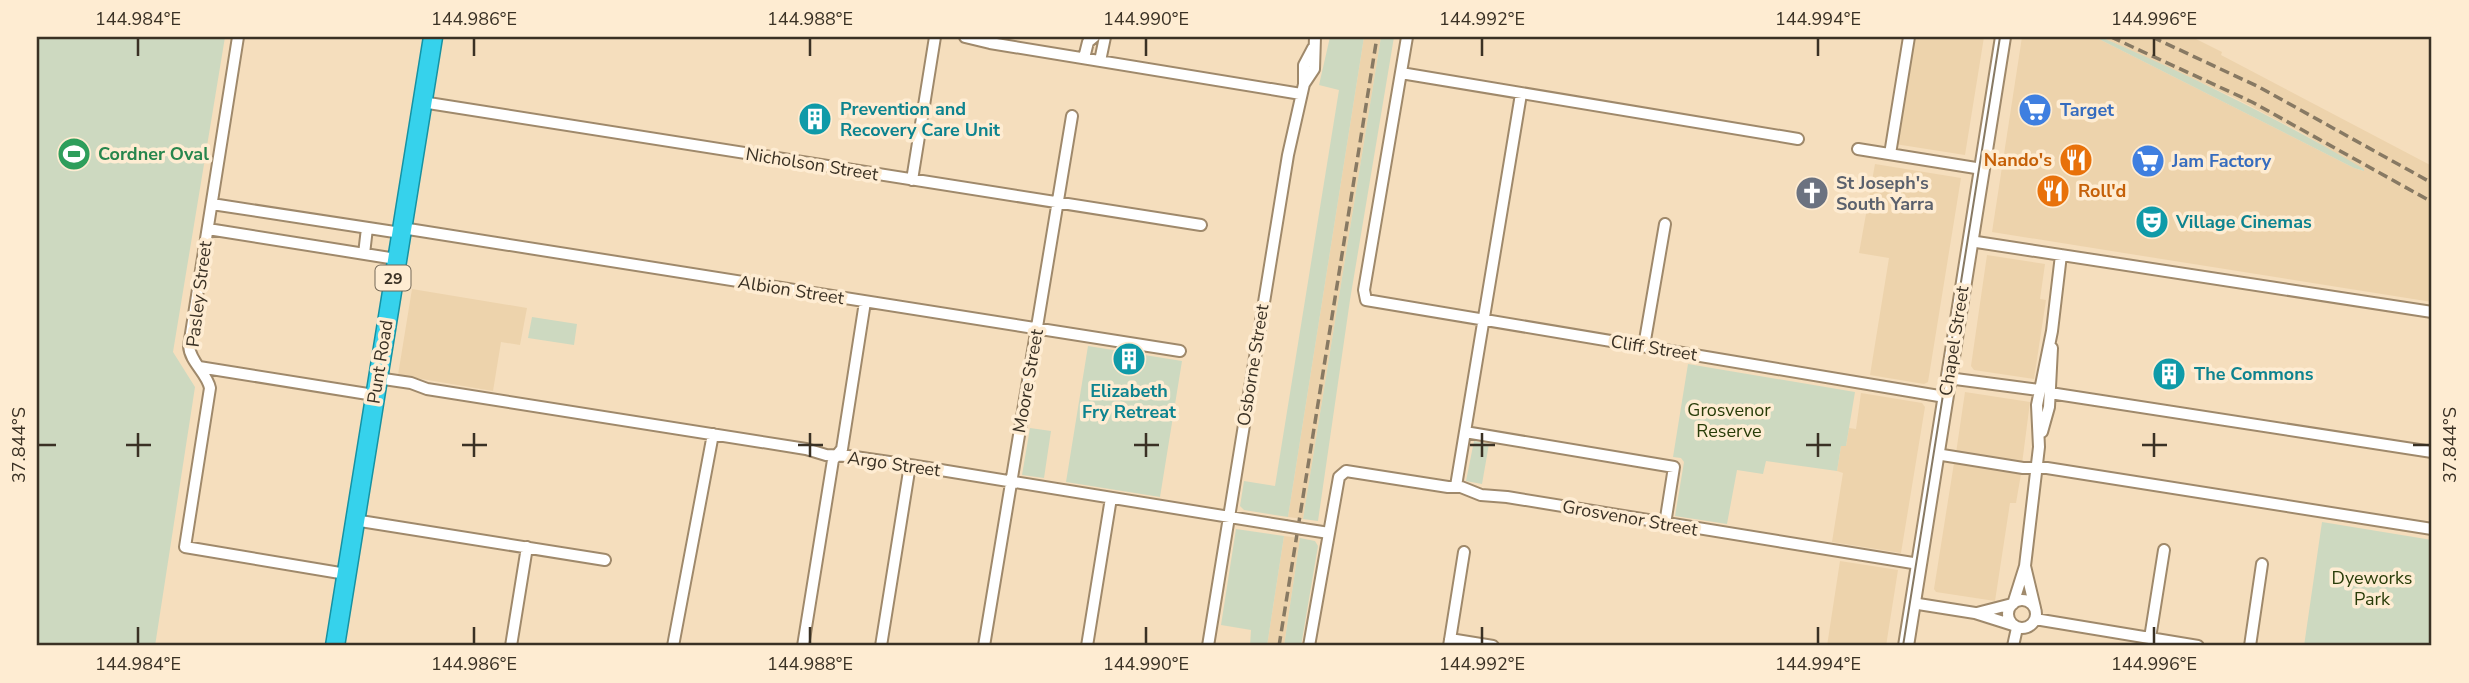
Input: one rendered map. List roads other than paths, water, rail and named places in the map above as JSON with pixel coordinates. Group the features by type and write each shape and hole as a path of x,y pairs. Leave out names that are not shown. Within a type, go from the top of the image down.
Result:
{"highway":[{"name":"Punt Road","path":"335,646 433,37"}],"street":[{"name":"Pasley Street","path":"238,37 189,346 190,353 210,388 185,547 346,574"},
{"path":"912,180 935,37"},
{"path":"965,37 1100,61 1302,89"},
{"path":"1084,58 1087,42 1094,37"},
{"path":"1100,61 1105,37"},
{"path":"1407,37 1401,73 1798,139"},
{"path":"1890,154 1909,37"},
{"name":"Chapel Street","path":"1906,646 2003,37"},
{"name":"Osborne Street","path":"1208,646 1288,155 1302,89 1314,69 1314,43"},
{"name":"Cliff Street","path":"1401,73 1364,290 1364,299 1369,302 1945,397"},
{"path":"1456,486 1521,94"},
{"name":"Nicholson Street","path":"422,102 1201,225"},
{"name":"Moore Street","path":"984,646 1072,116"},
{"path":"1857,149 1982,169"},
{"name":"Albion Street","path":"212,204 1180,351"},
{"path":"1644,346 1665,224"},
{"path":"363,254 368,228"},
{"path":"208,229 397,259"},
{"path":"1970,241 2432,312"},
{"path":"2012,646 2015,626 2008,617 2009,608 2013,604 2025,566 2039,447 2037,405 2045,391 2061,256"},
{"path":"803,646 833,460 842,449 865,302"},
{"name":"Argo Street","path":"199,367 376,387 411,383 440,391 836,456 910,465 1329,533"},
{"path":"1948,377 2432,452"},
{"path":"1465,432 1674,467 1665,524"},
{"path":"673,646 713,434"},
{"path":"1936,454 2432,529"},
{"path":"881,646 910,465"},
{"name":"Grosvenor Street","path":"1329,533 1339,477 1342,472 1349,471 1448,487 1456,486 1481,495 1919,564"},
{"path":"1087,646 1111,498"},
{"path":"354,520 605,560"},
{"path":"1310,646 1329,533"},
{"path":"511,646 527,547"},
{"path":"2150,638 2164,550"},
{"path":"1464,552 1450,643 1493,646"},
{"path":"2249,646 2262,564"},
{"path":"1912,603 1975,613 2015,626 2030,626 2035,614 2025,566"},
{"path":"1975,613 2025,601 2035,614 2198,646"}],"tram line":[{"path":"1903,646 2000,37"}],"railway":[{"path":"1279,646 1377,37"},
{"path":"2111,37 2252,102 2432,202"},
{"path":"2152,37 2259,87 2432,183"}],"place":[{"name":"Target","path":"2035,110"},
{"name":"Prevention and Recovery Care Unit","path":"815,119"},
{"name":"Cordner Oval","path":"74,154"},
{"name":"Nando's","path":"2076,160"},
{"name":"Jam Factory","path":"2148,161"},
{"name":"Roll'd","path":"2053,191"},
{"name":"St Joseph's South Yarra","path":"1812,193"},
{"name":"Village Cinemas","path":"2152,222"},
{"name":"Elizabeth Fry Retreat","path":"1129,359"},
{"name":"The Commons","path":"2169,374"}],"park label":[{"name":"Grosvenor Reserve","path":"1729,420"},
{"name":"Dyeworks Park","path":"2372,588"}]}
